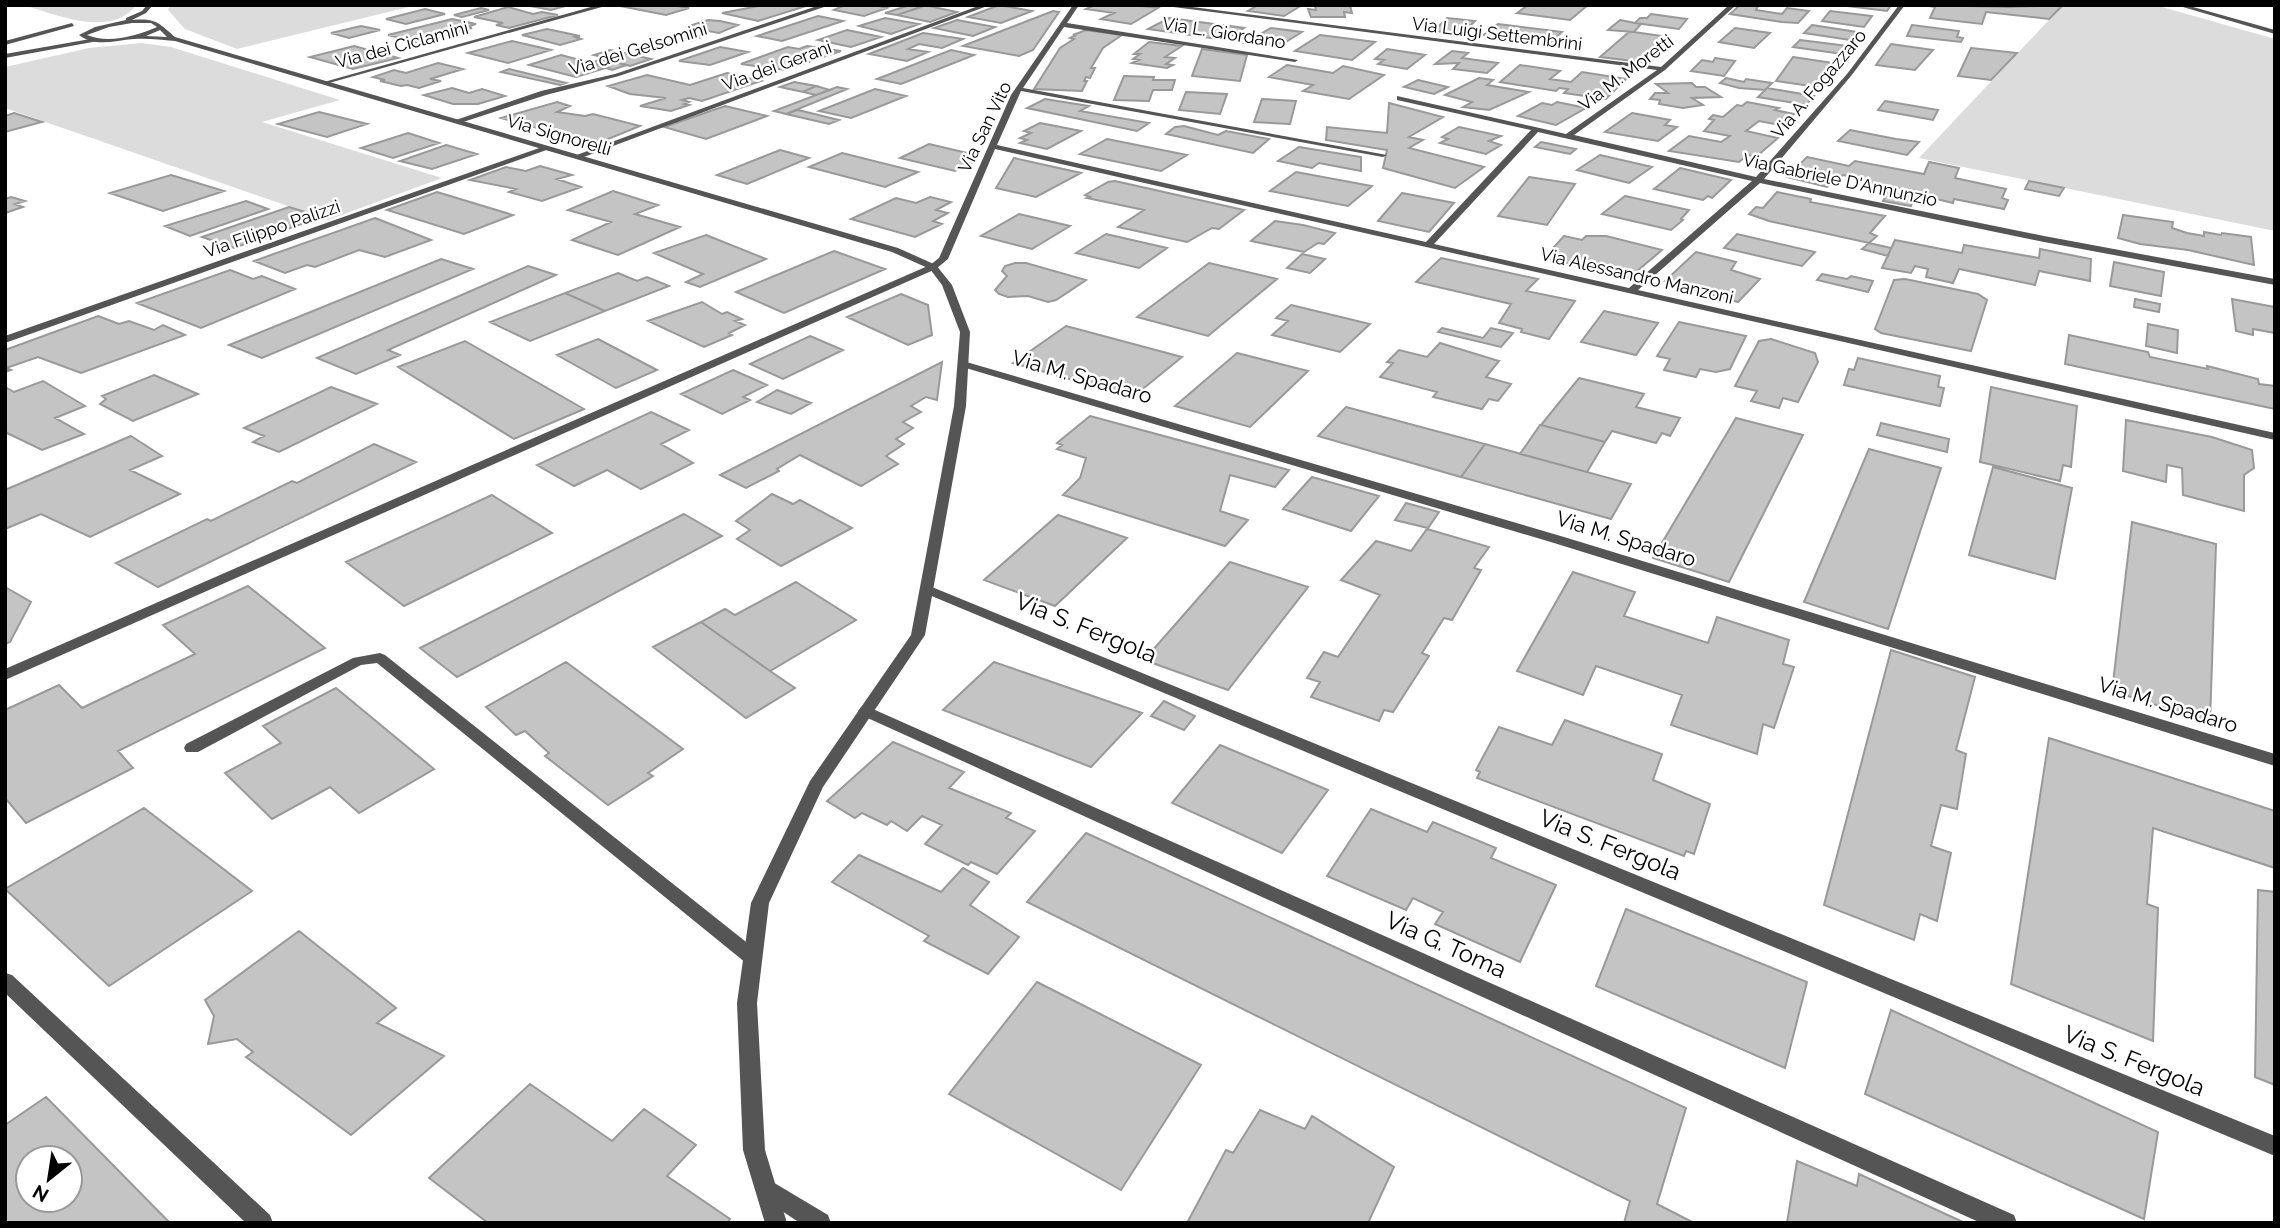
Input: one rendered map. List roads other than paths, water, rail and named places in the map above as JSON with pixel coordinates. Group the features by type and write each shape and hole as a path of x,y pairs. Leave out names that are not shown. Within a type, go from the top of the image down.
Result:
{"street":[{"path":"116,24 144,12 150,5"},
{"name":"Via dei Ciclamini","path":"327,82 606,5"},
{"name":"Via dei Gelsomini","path":"457,121 544,93 617,75 827,5"},
{"name":"Via dei Gerani","path":"578,156 987,5"},
{"name":"Via San Vito","path":"933,267 943,259 1019,89 1065,25 1076,5"},
{"name":"Via Luigi Settembrini","path":"1161,5 1663,69"},
{"name":"Via M. Moretti","path":"1568,136 1663,69 1733,5"},
{"name":"Via A. Fogazzaro","path":"1631,291 1758,180 1849,75 1902,5"},
{"path":"2179,5 2275,32"},
{"path":"45,47 93,29 116,24 150,22 144,12"},
{"name":"Via Signorelli","path":"150,22 160,26 159,28 174,39"},
{"path":"5,43 72,25"},
{"name":"Via L. Giordano","path":"1065,25 1295,60"},
{"path":"5,56 45,47 134,37 159,28"},
{"path":"82,35 96,40"},
{"name":"Via Signorelli","path":"134,37 174,39 327,82 895,250 933,267"},
{"path":"1019,89 1383,155"},
{"name":"Via Gabriele D'Annunzio","path":"1401,98 1758,180 2275,282"},
{"path":"1428,245 1536,129"},
{"name":"Via Alessandro Manzoni","path":"992,146 2275,438"},
{"name":"Via Filippo Palizzi","path":"5,340 548,148"},
{"path":"5,675 875,290 933,267 947,285 965,332 960,406 918,635 816,785 760,903 747,1003 754,1150 776,1223"},
{"name":"Via M. Spadaro","path":"963,364 1559,540 2275,760"},
{"name":"Via S. Fergola","path":"927,589 2275,1146"},
{"path":"192,748 358,661 380,658 753,958"},
{"name":"Via G. Toma","path":"866,711 2006,1223"},
{"path":"5,981 246,1211 262,1223"},
{"path":"766,1188 820,1223"}]}
